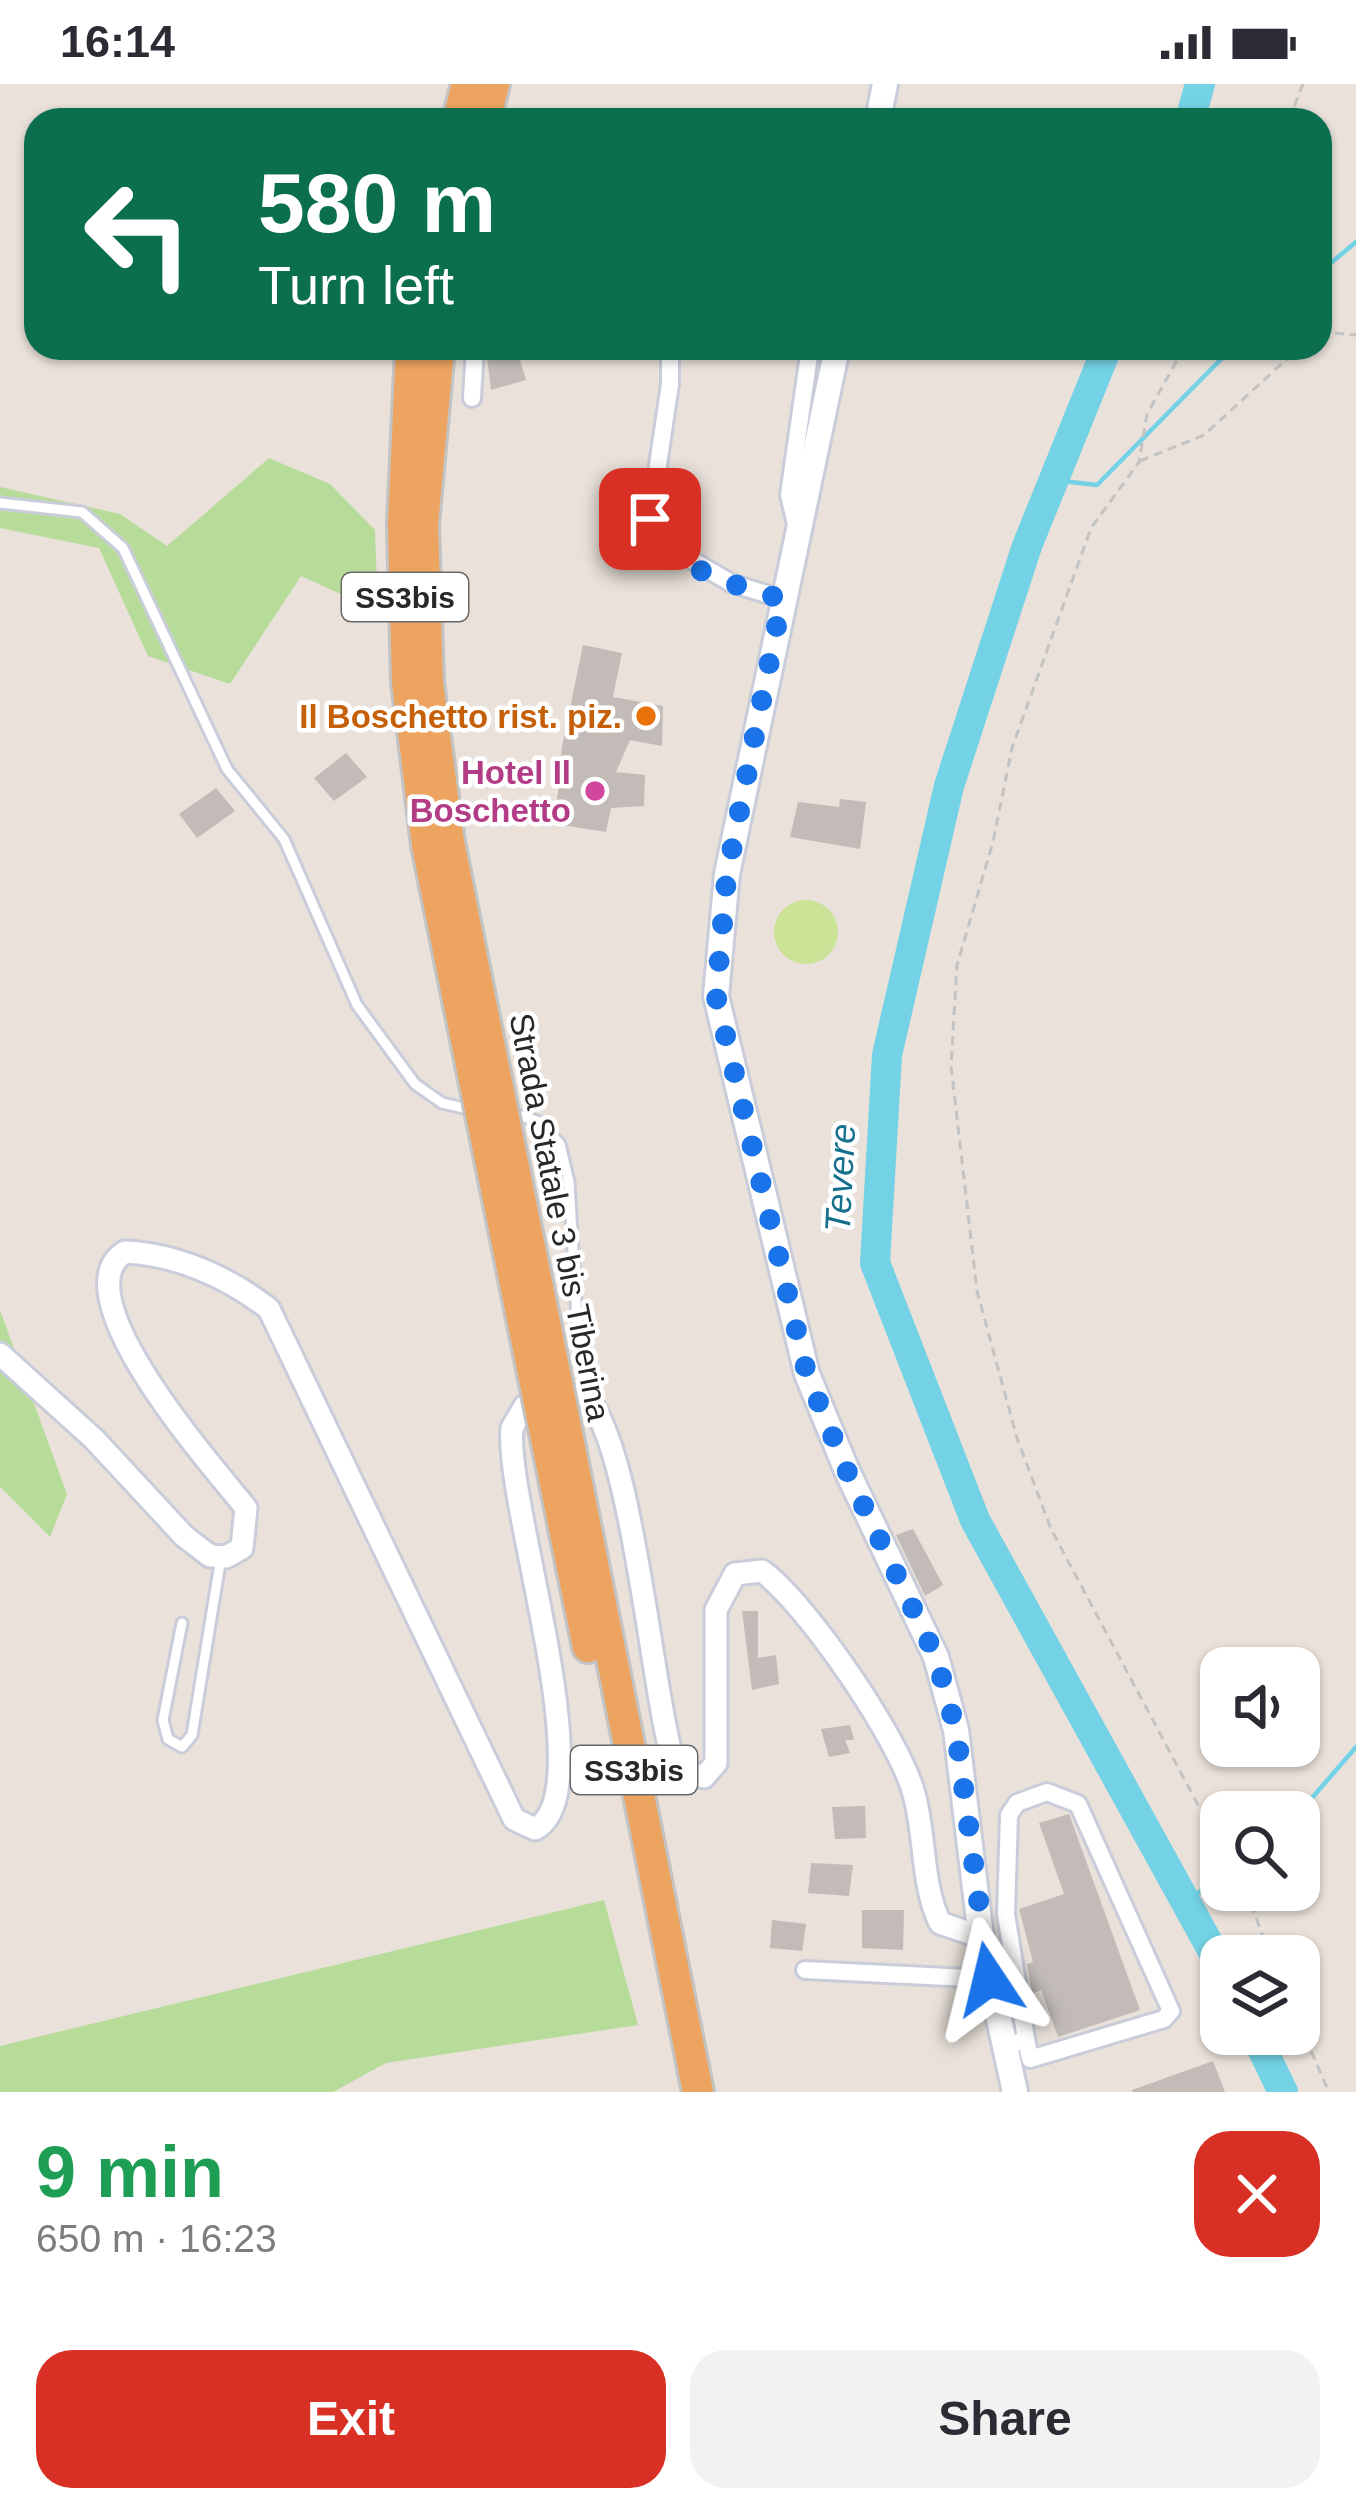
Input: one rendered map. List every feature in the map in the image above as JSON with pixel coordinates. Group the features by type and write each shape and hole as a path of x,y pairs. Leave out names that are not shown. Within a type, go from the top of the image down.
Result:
{"highway":[{"name":"Strada Statale 3 bis Tiberina","path":"410,360 403,524 407,682 560,1451 698,2092"},
{"name":"Strada Statale 3 bis Tiberina","path":"438,360 423,524 438,843"},
{"name":"Strada Statale 3 bis Tiberina","path":"560,1451 678,2092"}],"main road":[{"path":"835,360 727,874 716,996 807,1374 847,1471 936,1657 956,1730 981,1937 989,1979 1015,2043 1015,2092"}],"street":[{"path":"472,398 475,360"},
{"path":"670,360 650,519 654,538 731,583 782,599"},
{"path":"798,530 789,495 808,360"},
{"path":"0,1354 94,1439 184,1537 221,1557 242,1548 246,1508 135,1364 107,1283 110,1268 124,1252 159,1254 269,1309 514,1819 535,1829 554,1814 560,1798 559,1730 512,1427 525,1406 577,1393 590,1400 617,1472 673,1761 682,1771 704,1778 716,1763 716,1610 735,1574 762,1571 791,1598 897,1748 915,1795 931,1904 940,1923 981,1937"},
{"path":"1047,1792 1078,1804 1171,2001 1171,2011 1164,2019 1030,2059 1015,2043 1006,1914 1009,1815 1018,1803 1047,1792"},
{"path":"805,1970 989,1979"}],"lane":[{"path":"0,503 82,512 124,548 218,752 284,839 357,1005 415,1084 463,1111 523,1114 560,1144 569,1182 577,1319 590,1400"},
{"path":"182,1623 163,1720 167,1739 182,1747 192,1736 221,1557"}],"path":[{"path":"1177,360 1147,414 1138,462 1091,528 1012,748 993,842 956,965 951,1066 977,1291 1017,1438 1052,1529 1200,1808"},
{"path":"1138,462 1182,449 1204,435 1286,360"},
{"path":"1313,2055 1330,2092"}],"green space":[{"path":"269,458 330,484 375,530 378,611 301,576 230,684 148,656 99,548 0,528 0,487 120,514 167,546"},
{"path":"806,900 828,910 838,932 828,954 806,964 784,954 774,932 784,910"},
{"path":"0,1310 67,1494 50,1537 0,1487"},
{"path":"604,1900 638,2025 386,2063 333,2092 0,2092 0,2046"}],"building":[{"path":"487,360 520,360 526,380 491,390"},
{"path":"583,645 622,653 613,697 663,706 662,746 630,740 616,772 645,775 644,806 611,808 606,832 555,824 562,747"},
{"path":"346,753 367,777 334,801 314,778"},
{"path":"216,788 235,811 197,838 179,814"},
{"path":"840,799 866,802 860,849 790,837 798,802 839,807"},
{"path":"913,1529 943,1585 925,1596 896,1535"},
{"path":"742,1611 758,1611 758,1658 776,1655 779,1684 752,1690"},
{"path":"850,1725 854,1740 845,1740 850,1753 829,1757 821,1729"},
{"path":"865,1806 866,1838 835,1839 832,1807"},
{"path":"1069,1814 1140,2010 1058,2037 1041,1990 1032,1994 1027,1964 1033,1962 1019,1909 1064,1894 1039,1823"},
{"path":"811,1863 853,1865 849,1896 808,1893"},
{"path":"862,1910 904,1910 903,1950 862,1948"},
{"path":"772,1920 806,1924 802,1951 770,1948"},
{"path":"1213,2061 1225,2092 1132,2092 1132,2090"}],"waterway":[{"name":"Tevere","path":"1193,108 1200,84"},
{"path":"1332,262 1356,242"},
{"name":"Tevere","path":"1102,360 1027,546 949,786 887,1055 875,1263 975,1520 1204,1935"},
{"path":"1053,480 1097,485 1220,360"},
{"path":"1318,1791 1356,1747"},
{"path":"1189,1900 1200,1891"},
{"name":"Tevere","path":"1265,2055 1283,2092"}],"place":[{"name":"Il Boschetto rist. piz.","path":"646,716"},
{"name":"Hotel Il Boschetto","path":"595,791"}],"route":[{"path":"650,519 654,538 674,554 731,583 782,599 727,874 716,996 807,1374 847,1471 936,1657 956,1730 989,1979"}]}
